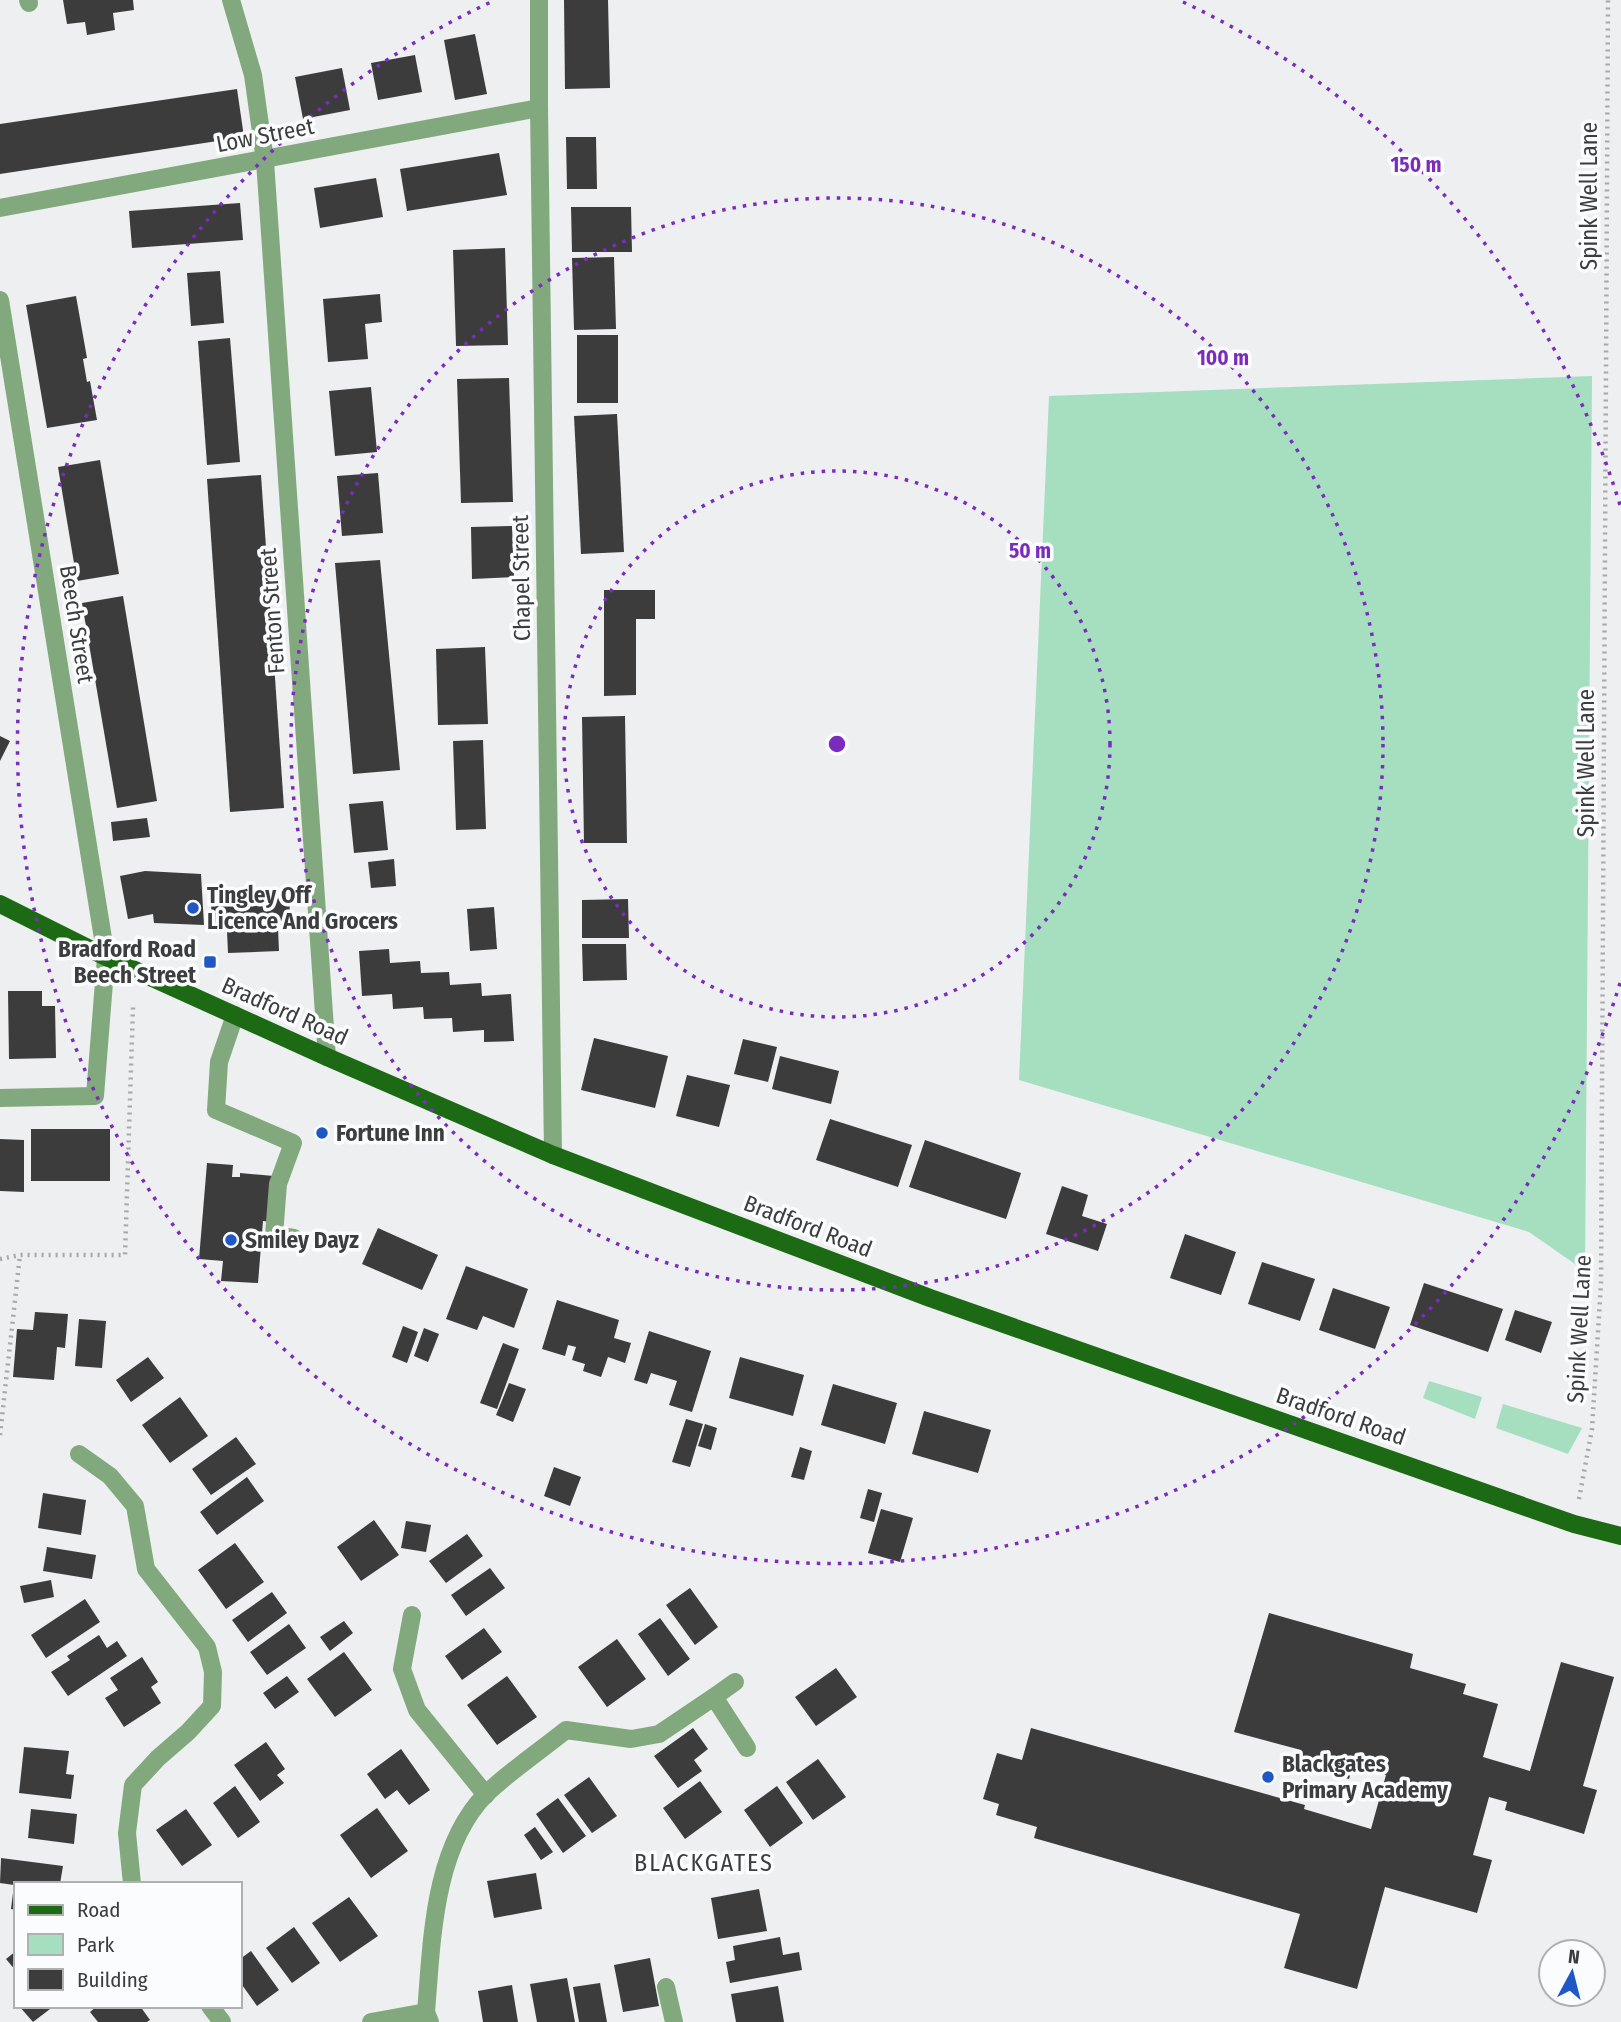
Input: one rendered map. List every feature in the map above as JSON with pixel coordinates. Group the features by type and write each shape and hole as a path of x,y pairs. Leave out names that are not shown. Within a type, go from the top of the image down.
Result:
{"main road":[{"name":"Bradford Road","path":"0,904 106,957 327,1058 553,1155 930,1298 1574,1524 1621,1536"}],"street":[{"name":"Fenton Street","path":"231,0 253,75 265,161 327,1058"},
{"name":"Chapel Street","path":"540,0 539,108 553,1155"},
{"name":"Low Street","path":"0,208 265,161 539,108"},
{"name":"Beech Street","path":"0,300 106,957 95,1096 0,1098"},
{"path":"235,1015 219,1062 216,1110 293,1143 278,1184 274,1235 294,1238"},
{"path":"79,1454 110,1476 135,1506 146,1569 207,1647 213,1672 212,1706 133,1785 127,1833 132,1882"},
{"path":"412,1615 402,1670 417,1710 486,1795"},
{"path":"371,2022 428,2017 433,1925 444,1876 458,1833 486,1795 566,1730 631,1739 659,1734 736,1682"},
{"path":"714,1697 747,1748"},
{"path":"666,1987 674,2022"}],"path":[{"name":"Spink Well Lane","path":"1574,1524 1592,1429 1601,1283 1608,0"},
{"path":"0,1259 20,1255 125,1255 134,969"},
{"path":"0,1435 20,1255"}],"green space":[{"path":"1592,376 1585,1271 1529,1232 1019,1080 1049,396"},
{"path":"1429,1381 1482,1397 1475,1419 1423,1398"},
{"path":"1503,1404 1582,1428 1568,1454 1496,1428"}],"building":[{"path":"63,0 133,0 134,10 113,13 115,30 87,35 85,22 67,24"},
{"path":"564,0 608,0 610,88 565,89"},
{"path":"475,34 487,94 455,100 444,40"},
{"path":"415,55 422,92 378,100 371,63"},
{"path":"342,68 350,110 303,119 295,77"},
{"path":"237,89 244,137 0,174 0,124"},
{"path":"566,137 596,137 597,189 567,189"},
{"path":"499,153 507,195 407,211 400,169"},
{"path":"376,178 383,217 320,228 314,188"},
{"path":"240,203 243,240 132,248 129,211"},
{"path":"571,207 631,207 632,252 572,252"},
{"path":"505,248 508,345 456,346 453,250"},
{"path":"614,257 616,329 574,330 572,258"},
{"path":"220,271 224,323 191,326 187,273"},
{"path":"380,294 382,322 365,324 368,359 328,362 323,299"},
{"path":"76,296 87,358 83,359 97,420 47,428 26,305"},
{"path":"577,335 618,335 618,403 577,403"},
{"path":"230,338 240,462 207,465 198,341"},
{"path":"509,378 513,502 461,503 457,379"},
{"path":"371,387 377,452 335,456 329,391"},
{"path":"617,414 624,552 581,554 574,416"},
{"path":"100,460 119,574 77,581 58,467"},
{"path":"378,473 383,533 342,536 337,476"},
{"path":"261,475 284,808 230,812 207,479"},
{"path":"512,526 514,577 472,579 471,527"},
{"path":"380,560 400,770 353,774 335,563"},
{"path":"604,590 655,590 655,619 636,619 636,695 604,696"},
{"path":"123,596 157,801 117,808 82,603"},
{"path":"485,647 488,724 438,725 436,649"},
{"path":"625,716 627,843 584,843 582,717"},
{"path":"0,736 10,741 0,761"},
{"path":"483,740 486,829 456,830 453,741"},
{"path":"383,801 388,850 354,853 349,804"},
{"path":"147,818 150,837 113,841 111,822"},
{"path":"394,859 396,886 371,888 368,862"},
{"path":"145,871 201,874 204,925 154,923 153,914 128,919 120,876"},
{"path":"289,898 291,928 278,928 279,951 228,953 227,931 212,931 211,901"},
{"path":"628,899 629,938 582,938 582,900"},
{"path":"494,907 497,949 470,951 467,909"},
{"path":"582,944 626,944 627,980 583,981"},
{"path":"389,949 390,963 420,961 421,973 449,972 450,985 481,983 482,996 511,994 514,1041 484,1042 484,1030 453,1032 452,1018 424,1019 423,1007 393,1009 392,994 362,996 359,951"},
{"path":"8,991 42,991 42,1006 55,1006 56,1058 9,1059"},
{"path":"594,1038 668,1056 655,1108 581,1090"},
{"path":"743,1039 777,1047 768,1082 734,1074"},
{"path":"780,1056 839,1071 831,1104 772,1089"},
{"path":"687,1075 730,1085 719,1127 676,1116"},
{"path":"830,1119 912,1145 898,1187 816,1160"},
{"path":"31,1129 110,1129 110,1181 31,1181"},
{"path":"0,1139 24,1140 24,1192 0,1191"},
{"path":"925,1140 1021,1173 1006,1219 909,1187"},
{"name":"Smiley Dayz","path":"207,1163 233,1165 232,1177 240,1177 240,1173 274,1176 270,1222 263,1221 258,1283 221,1281 223,1261 199,1259"},
{"path":"1062,1186 1088,1195 1082,1216 1107,1224 1098,1251 1046,1234"},
{"path":"378,1228 438,1255 422,1290 362,1264"},
{"path":"1185,1234 1236,1252 1221,1295 1170,1278"},
{"path":"1262,1262 1315,1279 1300,1321 1248,1304"},
{"path":"466,1266 528,1289 514,1328 483,1316 477,1330 446,1319"},
{"path":"1424,1283 1503,1309 1488,1352 1410,1325"},
{"path":"1333,1288 1390,1307 1375,1349 1319,1330"},
{"path":"557,1300 619,1320 614,1338 631,1343 625,1363 608,1357 601,1377 583,1371 585,1364 572,1360 576,1347 568,1345 565,1356 542,1349"},
{"path":"1515,1310 1552,1322 1541,1353 1505,1340"},
{"path":"35,1312 68,1314 65,1348 57,1347 54,1380 13,1377 17,1329 33,1330"},
{"path":"79,1319 106,1321 102,1368 75,1366"},
{"path":"403,1326 418,1332 407,1363 392,1357"},
{"path":"424,1328 439,1334 428,1362 414,1356"},
{"path":"649,1331 711,1351 692,1412 669,1405 677,1381 651,1373 647,1384 634,1380"},
{"path":"503,1343 519,1349 497,1409 480,1403"},
{"path":"148,1357 164,1378 131,1402 116,1380"},
{"path":"740,1357 804,1375 793,1416 729,1398"},
{"path":"509,1383 526,1389 513,1422 496,1415"},
{"path":"833,1384 897,1403 885,1444 821,1425"},
{"path":"180,1397 208,1436 170,1463 142,1425"},
{"path":"924,1411 991,1430 978,1473 912,1454"},
{"path":"686,1419 703,1424 690,1467 672,1462"},
{"path":"705,1424 717,1428 711,1450 698,1446"},
{"path":"236,1437 256,1464 211,1495 192,1469"},
{"path":"800,1447 812,1451 804,1480 791,1477"},
{"path":"554,1467 581,1477 570,1506 544,1496"},
{"path":"247,1477 264,1501 217,1535 200,1512"},
{"path":"868,1489 882,1493 874,1522 860,1518"},
{"path":"43,1493 86,1500 81,1535 38,1528"},
{"path":"881,1509 913,1518 900,1562 868,1553"},
{"path":"374,1520 399,1555 361,1581 337,1547"},
{"path":"406,1521 431,1525 426,1552 401,1548"},
{"path":"467,1534 483,1556 446,1583 429,1561"},
{"path":"235,1543 264,1582 226,1609 198,1570"},
{"path":"47,1547 96,1555 92,1579 43,1571"},
{"path":"490,1568 505,1588 466,1616 451,1595"},
{"path":"51,1580 54,1597 24,1603 20,1586"},
{"path":"690,1588 718,1627 695,1645 666,1605"},
{"path":"272,1592 287,1613 248,1642 232,1620"},
{"path":"85,1599 100,1622 46,1658 31,1635"},
{"path":"1269,1613 1413,1654 1410,1668 1466,1684 1463,1694 1498,1704 1483,1757 1530,1771 1561,1662 1614,1677 1583,1786 1597,1790 1584,1834 1505,1810 1507,1802 1489,1797 1473,1855 1492,1860 1477,1913 1385,1887 1357,1989 1284,1968 1300,1914 1034,1838 1037,1827 996,1815 999,1804 983,1799 997,1753 1022,1760 1031,1728 1305,1805 1304,1809 1371,1829 1386,1775 1353,1765 1349,1779 1297,1764 1301,1750 1234,1732"},
{"path":"660,1618 690,1659 668,1676 638,1634"},
{"path":"344,1621 353,1633 330,1651 320,1637"},
{"path":"289,1624 306,1648 267,1675 250,1652"},
{"path":"484,1628 502,1652 462,1680 445,1656"},
{"path":"99,1635 107,1648 117,1641 127,1656 68,1696 51,1672 70,1660 67,1656"},
{"path":"617,1639 646,1679 607,1707 578,1667"},
{"path":"344,1652 372,1690 335,1717 307,1679"},
{"path":"142,1657 158,1682 151,1687 161,1703 124,1727 105,1698 118,1690 110,1678"},
{"path":"836,1668 857,1697 816,1726 795,1697"},
{"path":"287,1676 299,1692 275,1709 263,1693"},
{"path":"507,1676 537,1717 497,1745 467,1705"},
{"path":"693,1728 708,1749 694,1760 702,1771 678,1788 654,1756"},
{"path":"266,1742 285,1769 277,1775 284,1783 260,1801 234,1765"},
{"path":"24,1747 69,1751 66,1774 74,1775 71,1799 19,1793"},
{"path":"401,1749 430,1790 409,1805 397,1790 385,1799 367,1774"},
{"path":"818,1759 846,1797 813,1820 786,1782"},
{"path":"589,1777 617,1816 592,1833 564,1795"},
{"path":"700,1781 722,1812 685,1839 663,1808"},
{"path":"235,1786 260,1822 238,1838 213,1803"},
{"path":"777,1786 803,1823 770,1847 744,1810"},
{"path":"558,1798 586,1836 563,1853 536,1814"},
{"path":"377,1808 408,1851 371,1878 340,1835"},
{"path":"31,1809 77,1814 74,1844 28,1838"},
{"path":"186,1809 212,1845 182,1866 156,1830"},
{"path":"535,1827 553,1852 541,1860 524,1835"},
{"path":"1,1858 63,1866 60,1882 14,1882 14,1885 0,1883"},
{"path":"536,1873 542,1909 494,1918 487,1881"},
{"path":"14,1885 14,1910 11,1909"},
{"path":"759,1889 767,1931 718,1939 711,1898"},
{"path":"349,1897 378,1936 340,1962 312,1923"},
{"path":"294,1927 320,1963 292,1983 266,1948"},
{"path":"780,1937 783,1955 799,1952 802,1970 730,1983 726,1962 735,1960 733,1946"},
{"path":"251,1951 279,1990 257,2006 242,1985 242,1958"},
{"path":"14,1953 14,1969 6,1959"},
{"path":"650,1958 659,2006 623,2012 614,1965"},
{"path":"567,1978 575,2022 537,2022 530,1984"},
{"path":"600,1983 607,2022 579,2022 573,1987"},
{"path":"512,1985 518,2022 483,2022 478,1991"},
{"path":"778,1986 784,2022 736,2022 731,1994"},
{"path":"21,2008 51,2008 33,2022"},
{"path":"95,2008 141,2008 150,2020 98,2022 90,2012"}],"place":[{"name":"Tingley Off Licence And Grocers","path":"193,908"},
{"name":"Bradford Road Beech Street","path":"210,962"},
{"name":"Fortune Inn","path":"322,1133"},
{"name":"Smiley Dayz","path":"231,1240"},
{"name":"Blackgates Primary Academy","path":"1268,1777"}],"district":[{"name":"BLACKGATES","path":"704,1863"}]}
